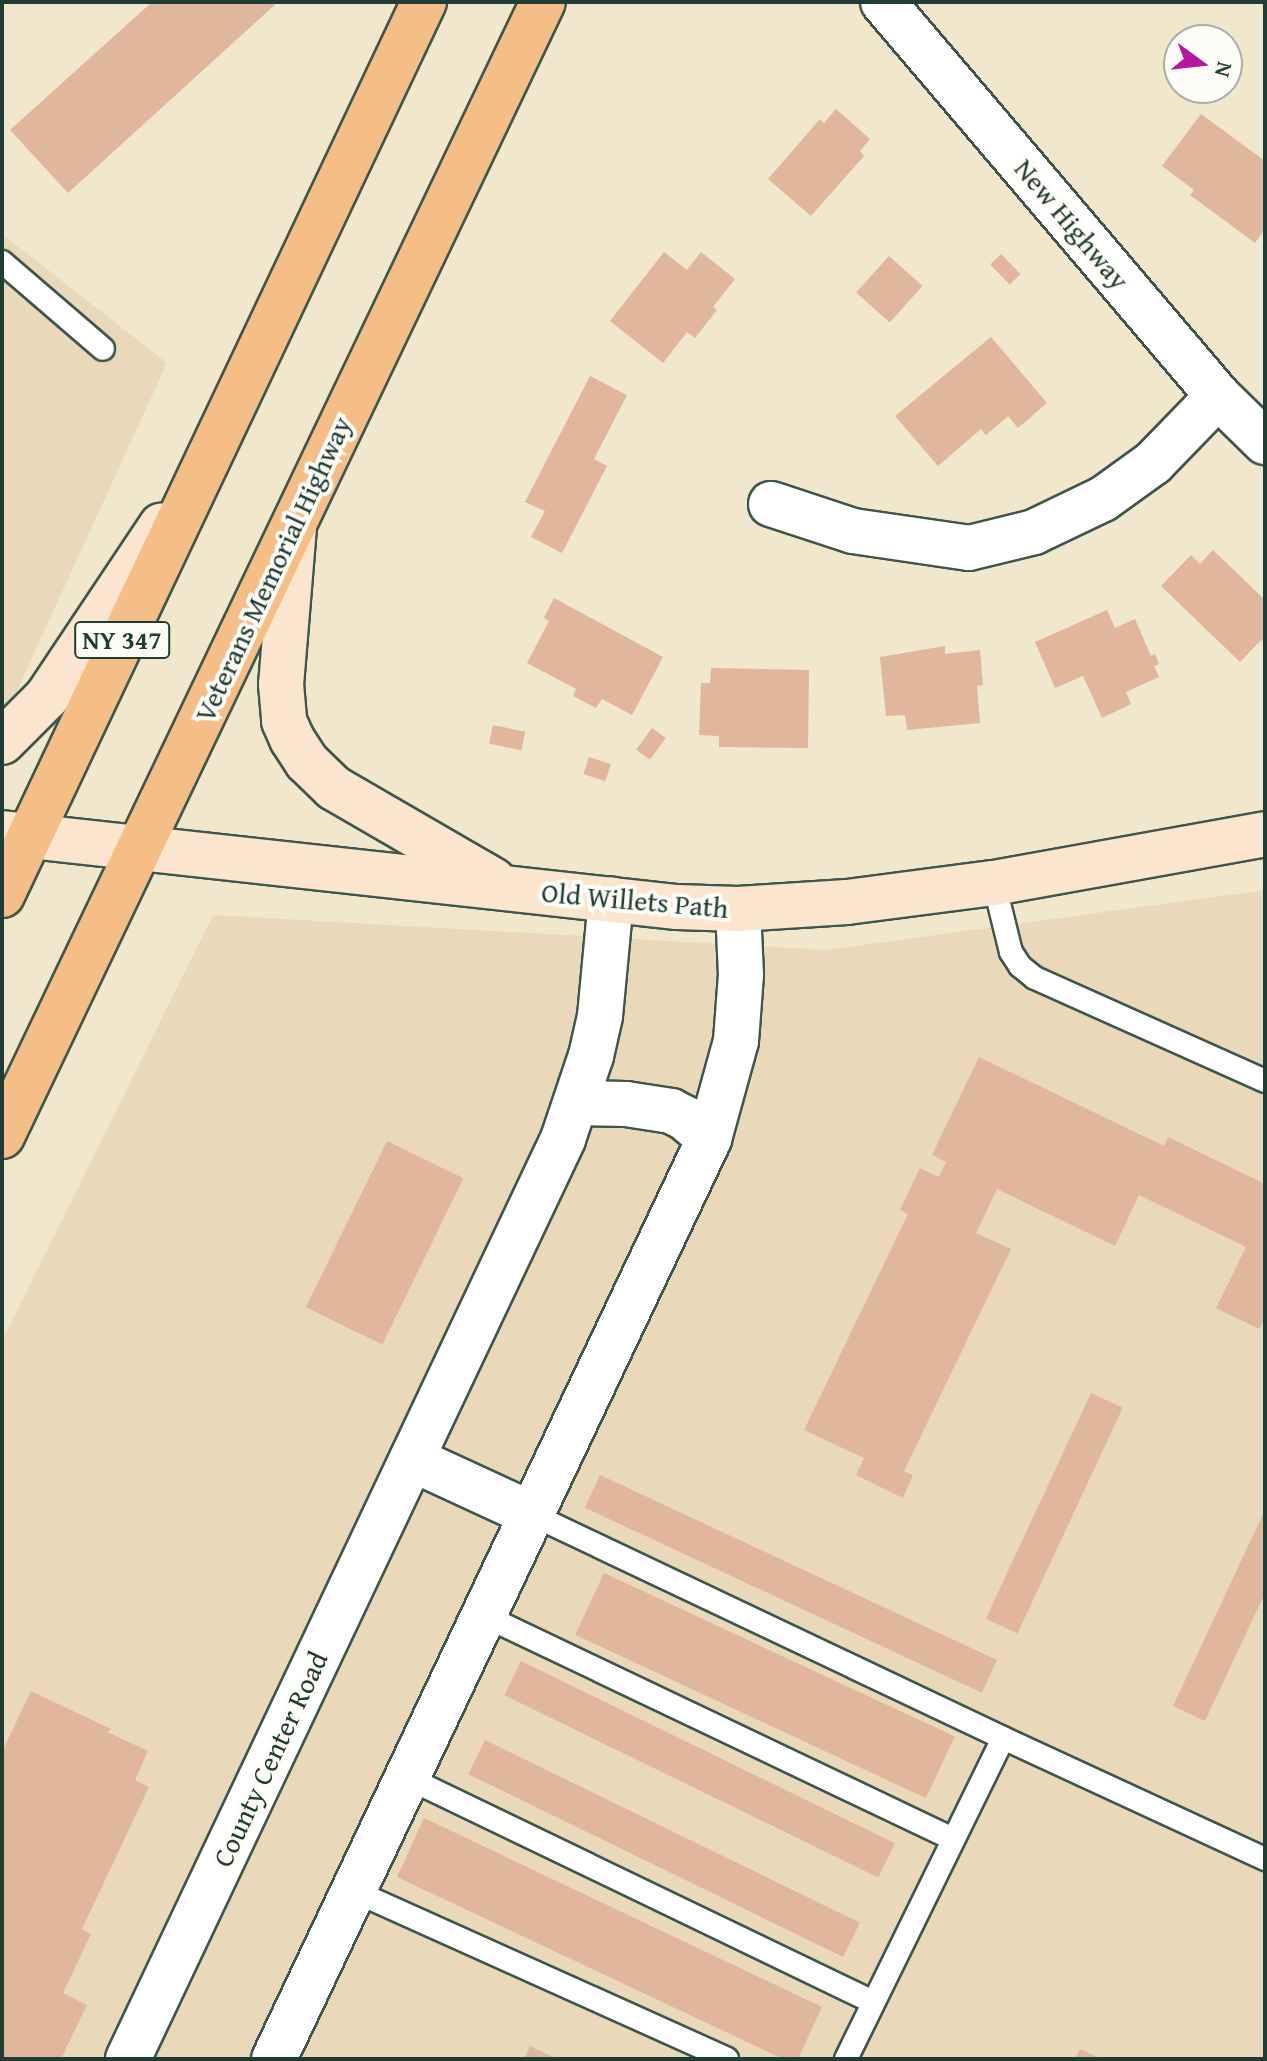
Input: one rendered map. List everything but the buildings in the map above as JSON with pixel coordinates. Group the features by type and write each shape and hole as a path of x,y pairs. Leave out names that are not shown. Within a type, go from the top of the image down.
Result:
{"highway":[{"name":"NY 347","path":"2,895 16,834 215,444 424,2"},
{"name":"Veterans Memorial Highway","path":"2,1136 543,2"}],"main road":[{"path":"2,742 47,697 215,444"},
{"path":"294,524 281,684 284,721 292,739 307,762 334,788 509,890"},
{"name":"Old Willets Path","path":"16,834 509,890 738,909 847,902 994,883 1265,834"}],"street":[{"name":"New Highway","path":"883,2 1218,396 1265,442"},
{"path":"771,504 853,531 969,548 1034,532 1103,499 1153,463 1218,396"},
{"name":"County Center Road","path":"128,2059 546,1178 577,1103 600,1016 611,900"},
{"path":"274,2059 709,1139 736,1041 741,975 738,909"},
{"path":"577,1103 626,1104 671,1111 685,1118 709,1139"},
{"path":"412,1459 533,1515"}],"lane":[{"path":"2,262 103,349"},
{"path":"994,883 1011,952 1020,966 1035,978 1265,1081"},
{"path":"533,1515 1265,1859"},
{"path":"485,1616 953,1839"},
{"path":"845,2059 1003,1738"},
{"path":"408,1778 873,2002"},
{"path":"354,1891 727,2059"}],"shaded area":[{"path":"2,234 167,363 2,723"},
{"path":"1265,890 1265,2059 2,2059 2,1341 213,915 826,950"}]}
